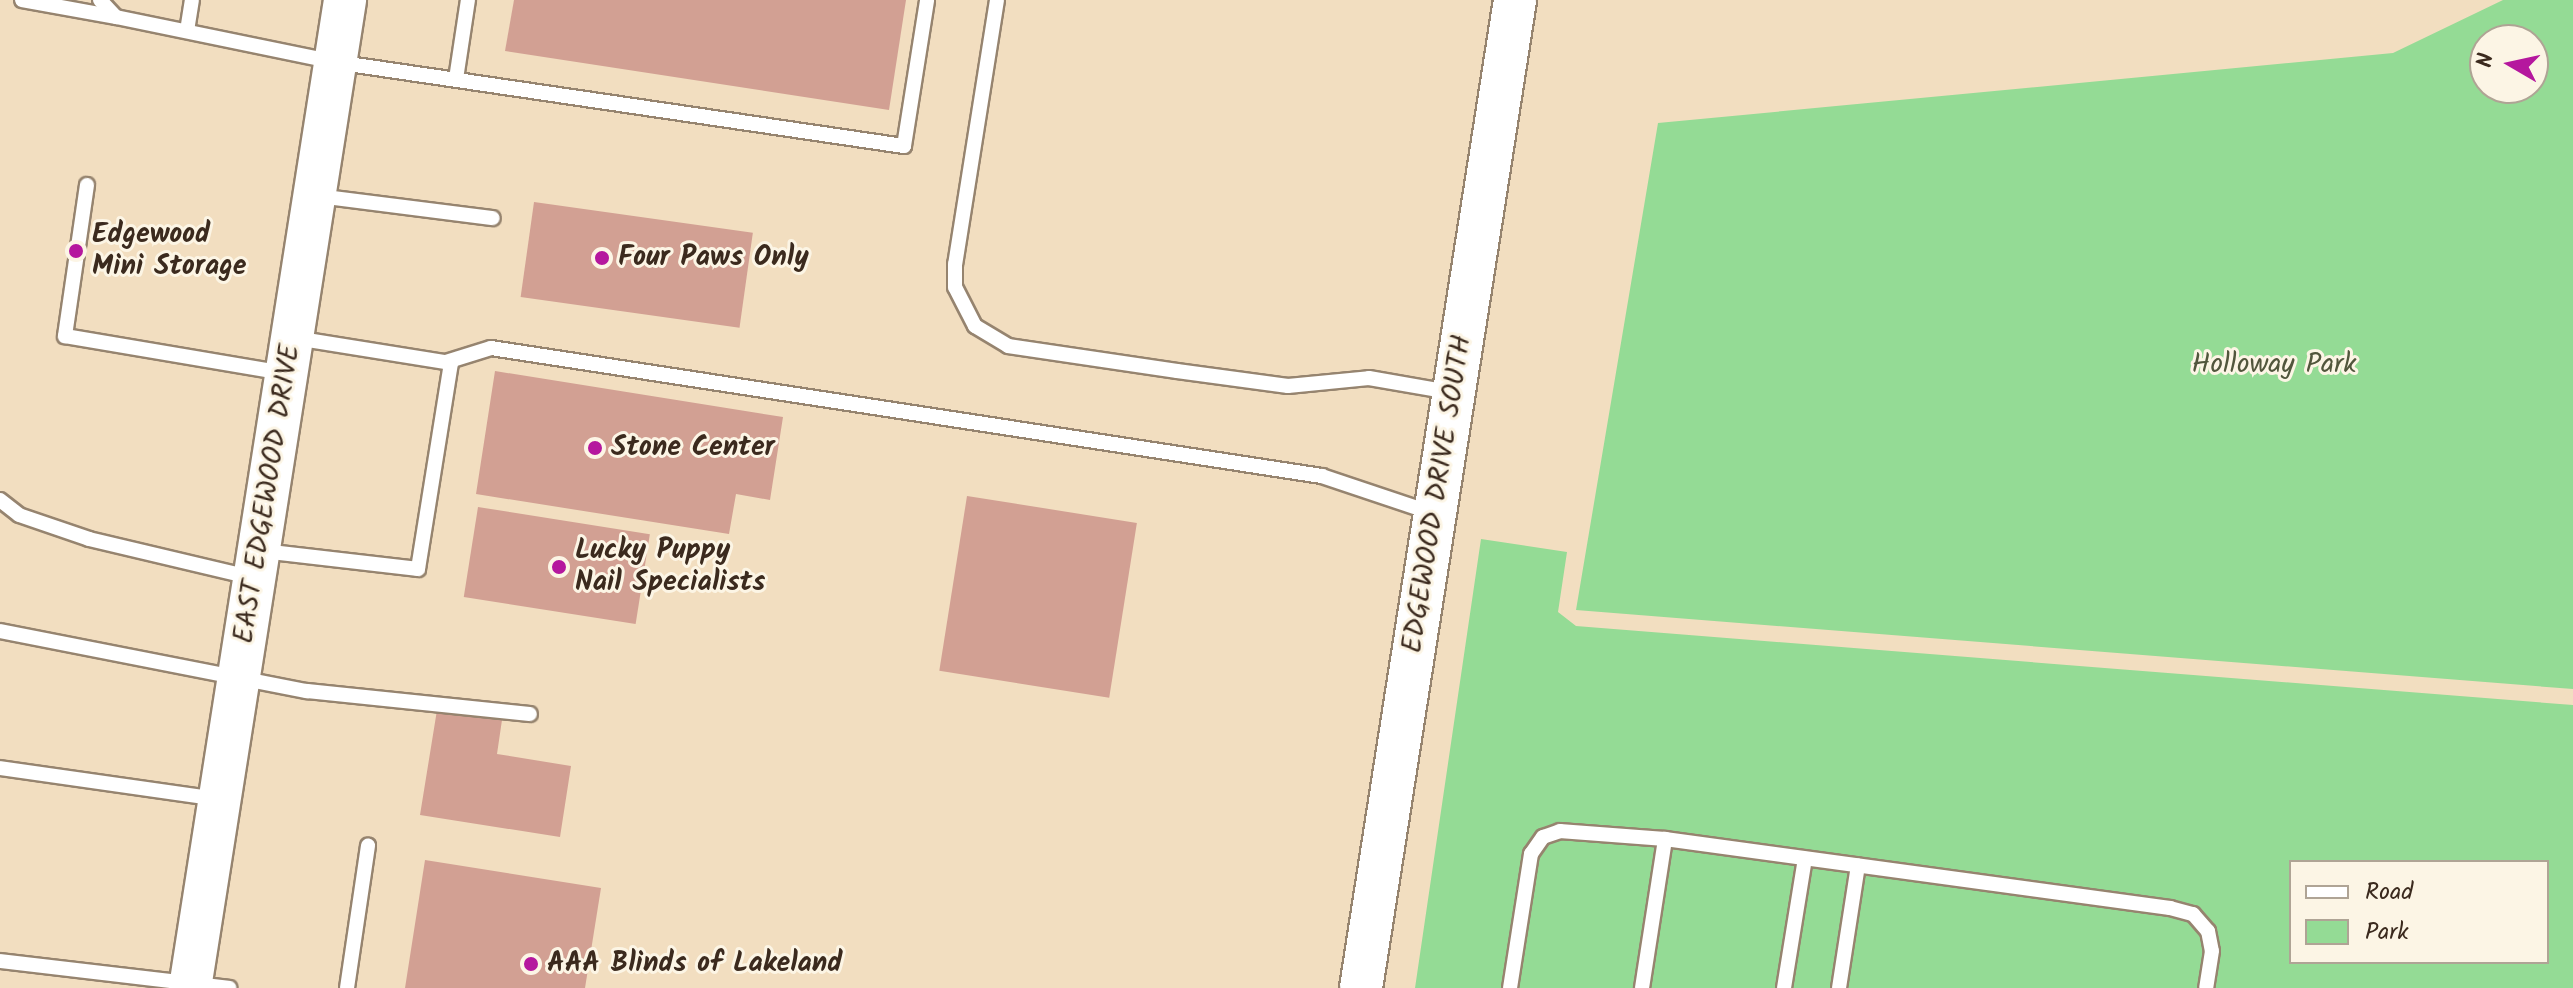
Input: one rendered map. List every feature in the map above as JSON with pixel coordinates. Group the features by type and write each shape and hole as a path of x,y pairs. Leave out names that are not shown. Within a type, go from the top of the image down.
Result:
{"street":[{"name":"EAST EDGEWOOD DRIVE","path":"204,986 220,799 345,0"},
{"name":"EDGEWOOD DRIVE SOUTH","path":"1361,988 1515,0"}],"lane":[{"path":"22,0 335,62 904,146 927,0"},
{"path":"100,0 116,17"},
{"path":"187,31 192,0"},
{"path":"456,79 468,0"},
{"path":"997,0 955,264 955,287 975,326 1008,346 1191,373 1288,386 1369,378 1453,393"},
{"path":"0,500 19,515 89,539 257,564 418,569 451,363 289,355 65,336 87,185"},
{"path":"314,195 493,218"},
{"path":"446,362 491,348 1322,476 1434,514"},
{"path":"0,631 369,699 530,714"},
{"path":"0,768 220,799"},
{"path":"1510,988 1531,854 1543,837 1560,831 1665,839 2193,914 2208,931 2212,951 2206,988"},
{"path":"1642,988 1665,839"},
{"path":"347,988 368,846"},
{"path":"1784,988 1805,859"},
{"path":"1839,988 1858,865"},
{"path":"0,961 204,986"}],"green space":[{"name":"Holloway Park","path":"2503,0 2573,0 2573,689 1576,610 1658,123 2393,53"},
{"path":"1481,539 1567,552 1558,612 1576,626 2573,705 2573,988 1415,988"}],"building":[{"path":"514,0 906,0 889,110 505,51"},
{"path":"534,202 753,233 739,328 521,297"},
{"path":"495,371 783,417 770,500 736,494 729,534 476,494"},
{"path":"967,496 1137,523 1109,698 939,671"},
{"path":"478,507 650,534 636,624 464,597"},
{"path":"437,710 502,720 497,754 571,766 560,837 420,815"},
{"path":"425,860 601,888 585,988 405,988"}],"place":[{"name":"Edgewood Mini Storage","path":"76,251"},
{"name":"Four Paws Only","path":"602,258"},
{"name":"Stone Center","path":"595,448"},
{"name":"Lucky Puppy Nail Specialists","path":"559,567"},
{"name":"AAA Blinds of Lakeland","path":"531,964"}]}
